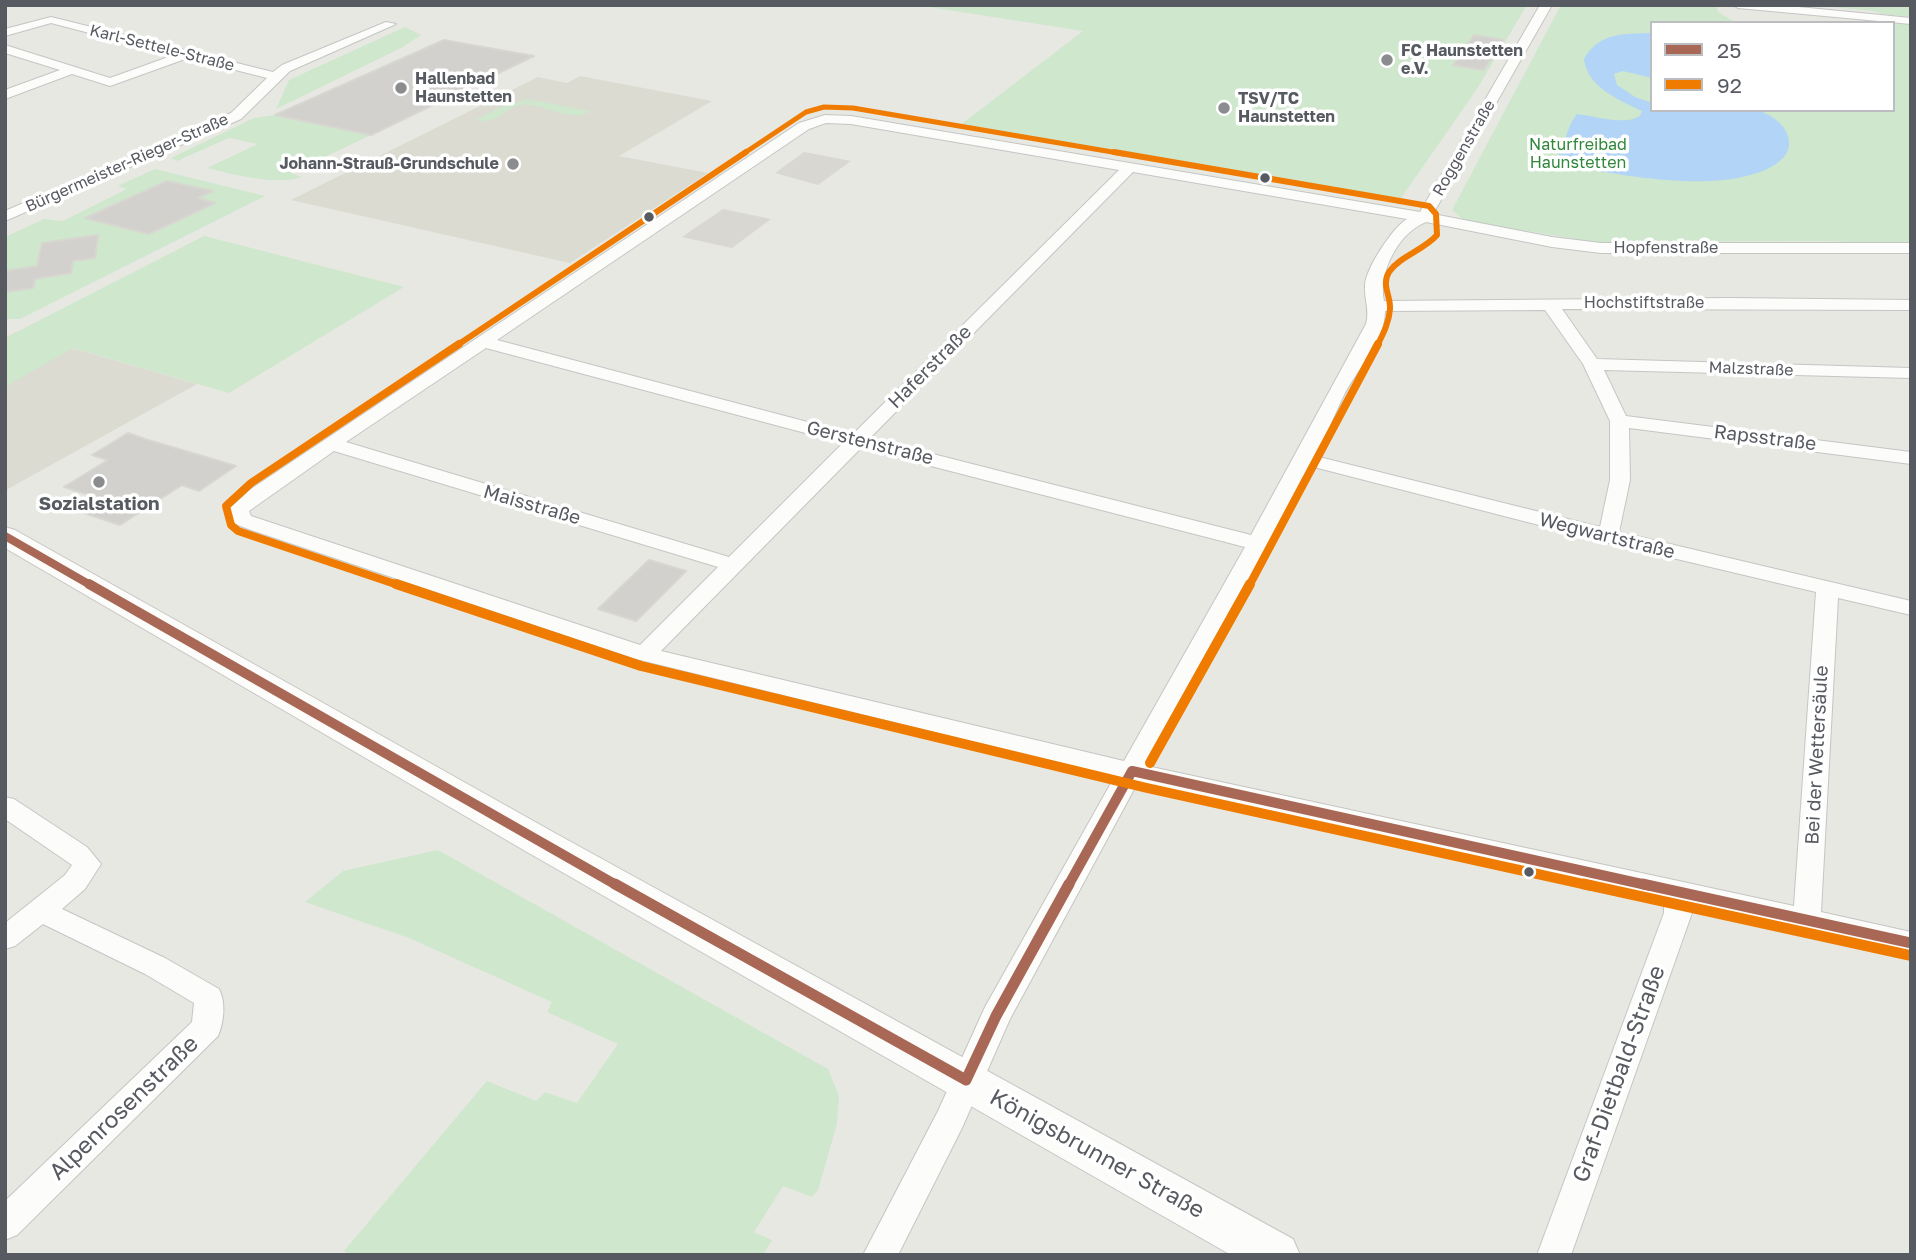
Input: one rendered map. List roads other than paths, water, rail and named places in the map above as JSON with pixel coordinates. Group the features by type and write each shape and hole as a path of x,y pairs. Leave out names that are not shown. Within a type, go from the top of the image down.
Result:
{"main road":[{"name":"Königsbrunner Straße","path":"5,536 516,828 1276,1255"}],"street":[{"name":"Roggenstraße","path":"966,1080 996,1016 1374,326 1378,306 1373,292 1373,280 1377,267 1390,253 1413,242 1426,230 1424,217 1546,5"},
{"path":"1738,5 1911,21"},
{"name":"Karl-Settele-Straße","path":"5,33 51,20 273,76"},
{"name":"Bürgermeister-Rieger-Straße","path":"5,218 236,116 257,100 273,76 302,60 390,24"},
{"path":"5,49 110,82 185,55"},
{"path":"5,95 72,70"},
{"path":"1424,217 851,120 825,119 804,126 258,493 238,510 242,520 258,526 644,654 1132,771 1911,943"},
{"name":"Haferstraße","path":"644,654 1128,169"},
{"name":"Hopfenstraße","path":"1424,217 1552,242 1601,248 1911,248"},
{"path":"1550,304 1592,364 1619,421 1620,480 1608,537"},
{"name":"Hochstiftstraße","path":"1378,306 1911,305"},
{"name":"Gerstenstraße","path":"484,342 1256,543"},
{"name":"Malzstraße","path":"1592,364 1911,373"},
{"name":"Rapsstraße","path":"1619,421 1749,435 1911,458"},
{"name":"Maisstraße","path":"331,444 733,565"},
{"name":"Wegwartstraße","path":"1304,458 1608,537 1911,608"},
{"name":"Bei der Wettersäule","path":"1807,920 1827,590"},
{"path":"5,806 78,854 86,864 75,882 5,939"},
{"name":"Graf-Dietbald-Straße","path":"1554,1255 1678,913 1678,892"},
{"name":"Alpenrosenstraße","path":"5,1224 207,1027 209,997 41,911"},
{"path":"880,1255 951,1118 966,1080"}],"water":[{"path":"1650,33 1650,78 1623,71 1614,74 1617,85 1635,97 1650,102 1650,112 1761,112 1780,123 1787,133 1789,144 1786,154 1775,165 1760,172 1714,181 1663,180 1564,165 1557,160 1577,114 1618,120 1640,116 1642,111 1605,91 1586,69 1584,59 1590,50 1605,39"}],"place":[{"name":"FC Haunstetten e.V.","path":"1387,60"},
{"name":"Hallenbad Haunstetten","path":"401,88"},
{"name":"TSV/TC Haunstetten","path":"1224,108"},
{"name":"Johann-Strauß-Grundschule","path":"513,164"},
{"name":"Sozialstation","path":"99,482"}],"park label":[{"name":"Naturfreibad Haunstetten","path":"1578,154"}]}
